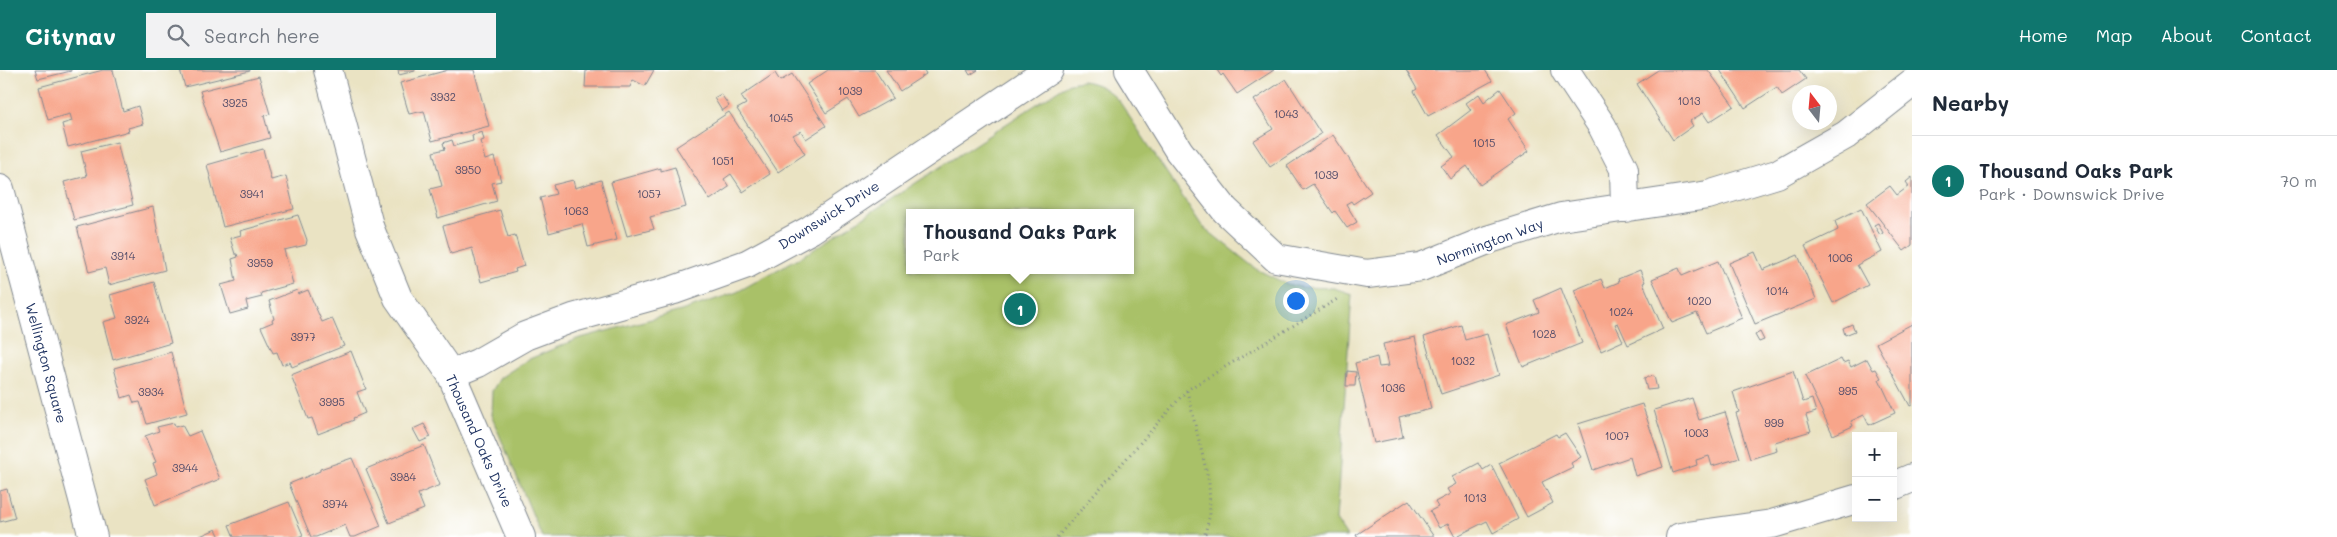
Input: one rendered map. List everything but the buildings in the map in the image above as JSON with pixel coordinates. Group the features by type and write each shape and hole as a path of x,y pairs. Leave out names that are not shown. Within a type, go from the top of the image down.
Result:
{"street":[{"name":"Thousand Oaks Drive","path":"328,70 370,229 398,298 451,374 521,537"},
{"name":"Downswick Drive","path":"451,374 478,363 525,336 572,318 674,290 747,264 810,230 1049,70"},
{"name":"Normington Way","path":"1129,70 1179,151 1225,210 1276,258 1367,274 1421,267 1490,239 1561,217 1708,195 1777,174 1846,135 1912,82"},
{"path":"1565,70 1602,126 1624,169 1625,208"},
{"name":"Wellington Square","path":"0,189 93,537"},
{"path":"1897,484 1912,478"},
{"path":"1680,537 1772,524 1852,500"}],"path":[{"path":"1057,537 1187,390 1335,303 1367,274"},
{"path":"1187,390 1209,482 1210,515 1204,537"}],"green space":[{"path":"1082,81 1098,85 1119,101 1202,226 1256,269 1287,284 1301,287 1334,288 1352,294 1336,520 1347,537 542,537 491,415 492,391 500,378 527,360 577,339 681,311 737,292 813,250 1069,83"}],"place":[{"name":"Thousand Oaks Park","path":"1020,309"}]}
